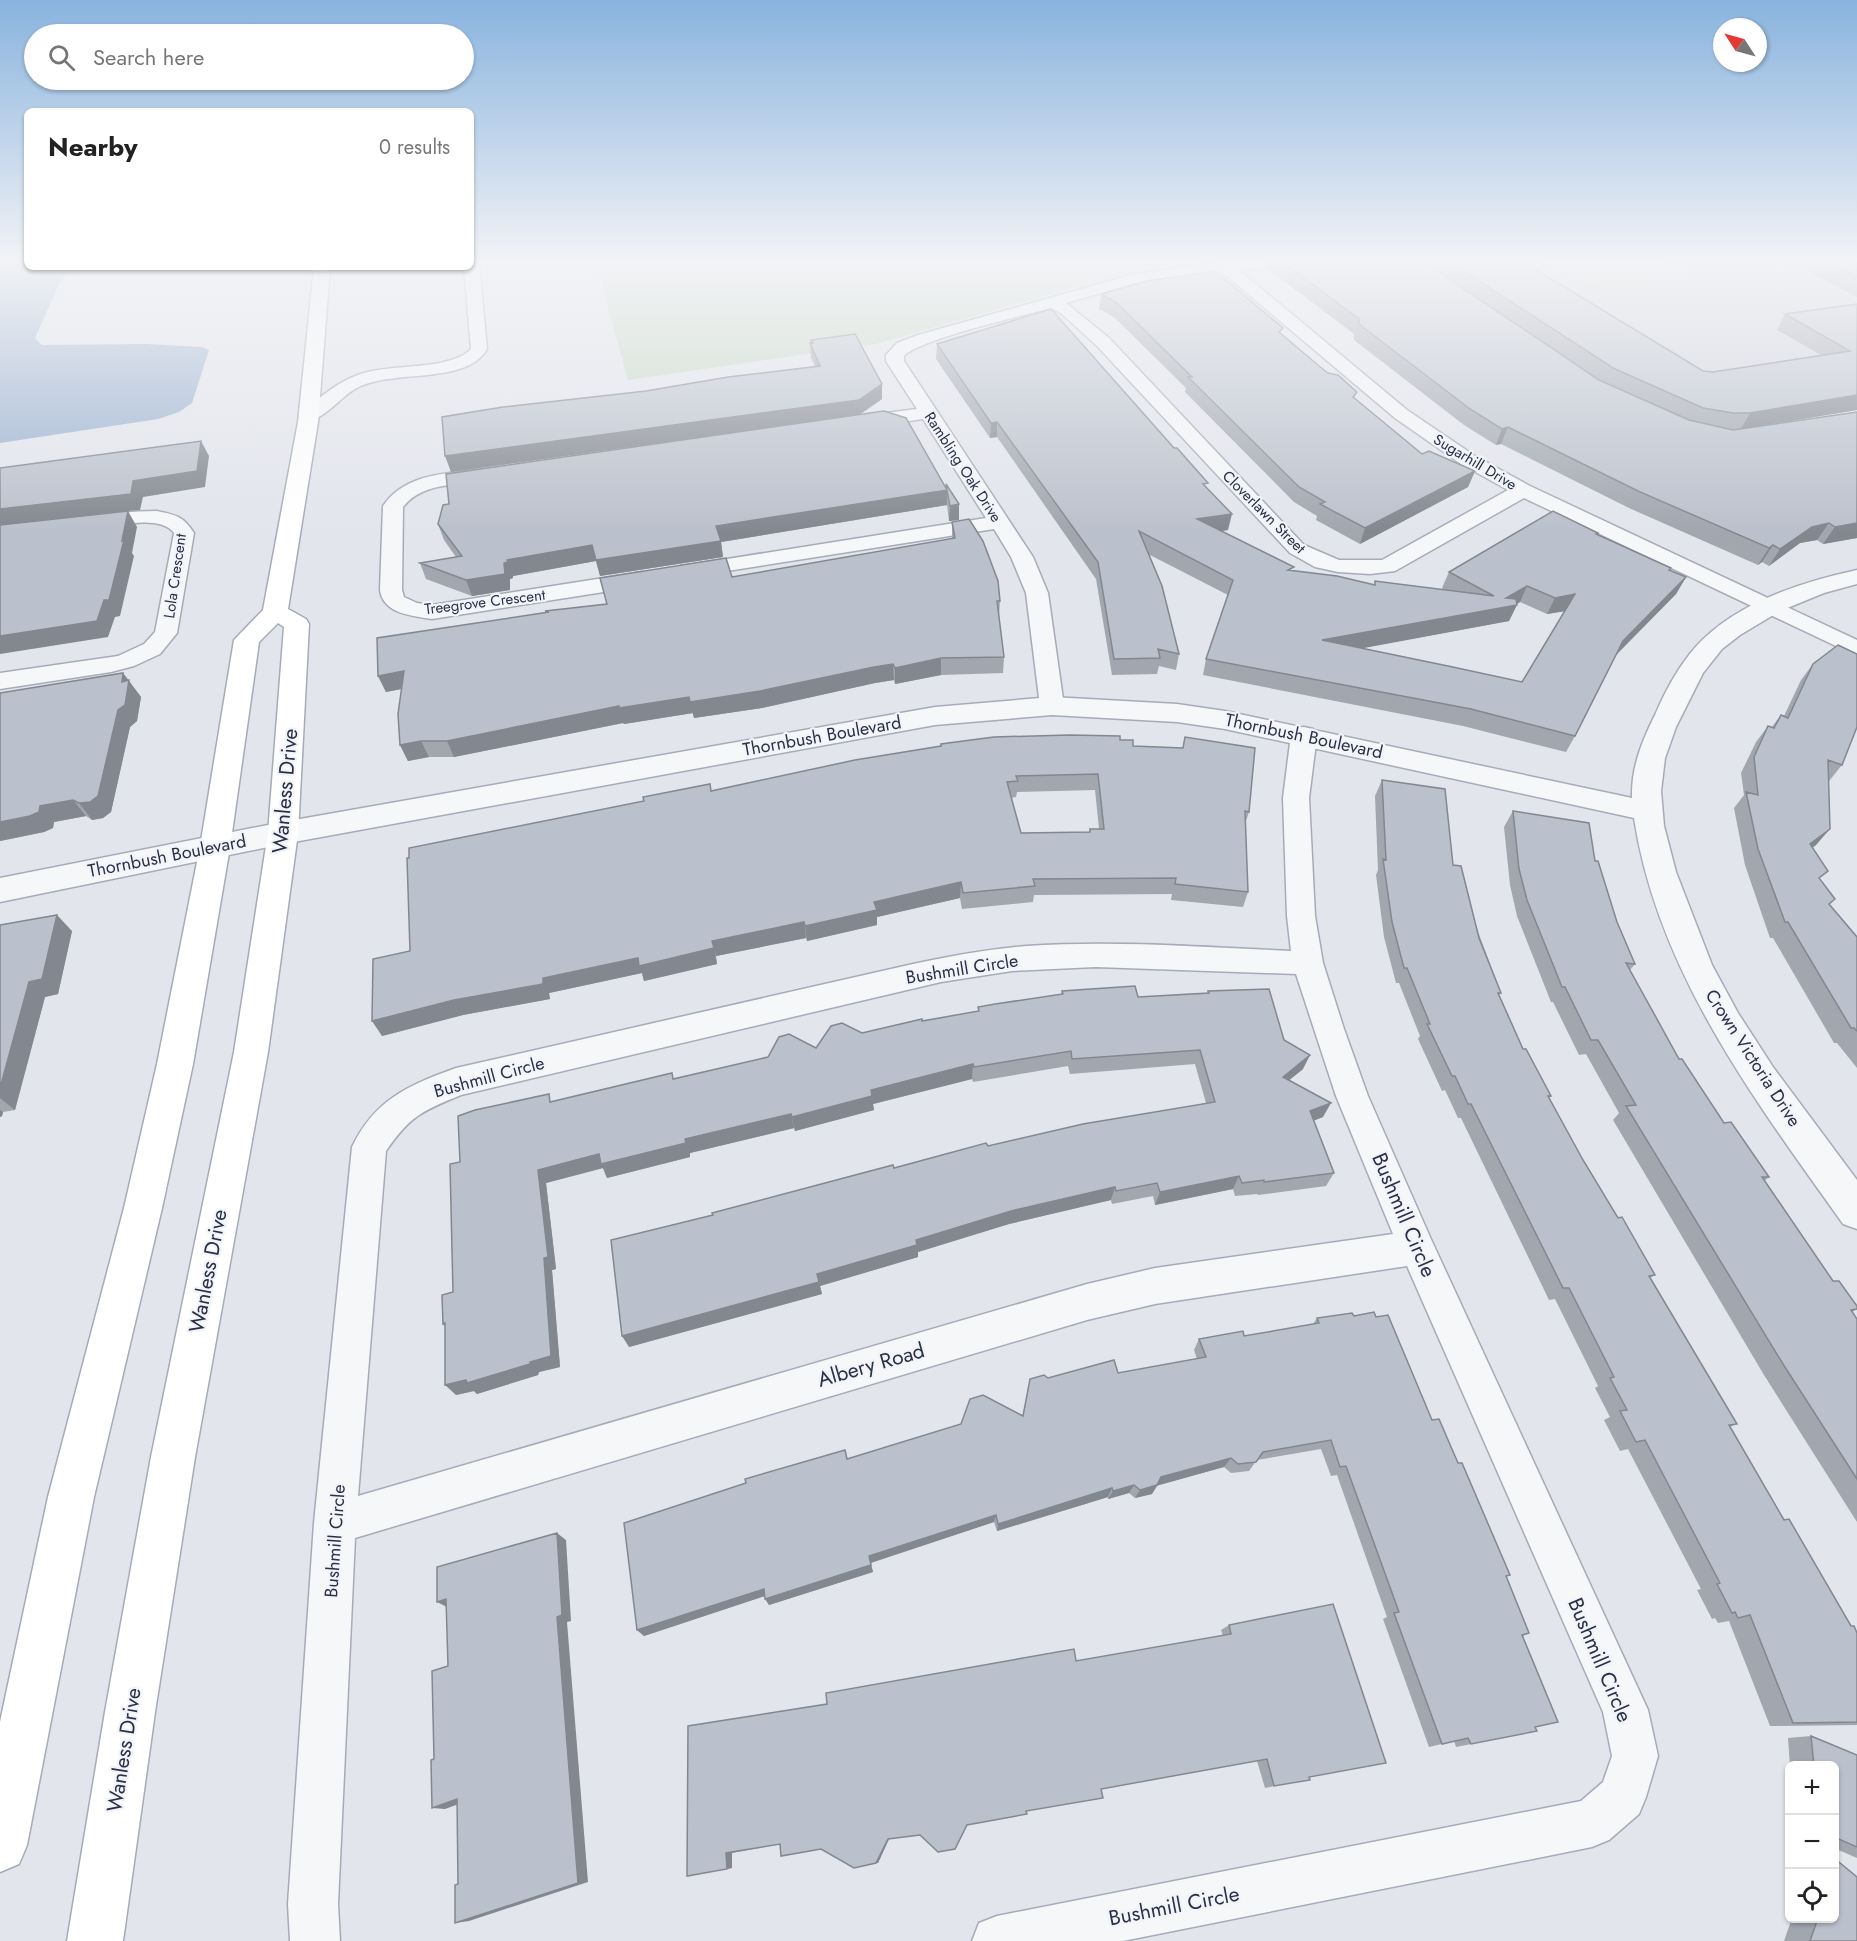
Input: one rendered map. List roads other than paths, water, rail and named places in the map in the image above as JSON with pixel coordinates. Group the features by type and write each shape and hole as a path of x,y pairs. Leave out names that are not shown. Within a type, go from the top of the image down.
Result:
{"main road":[{"path":"0,1845 71,1497 143,1209 175,1064 215,847 247,640 274,612 308,416 314,351"},
{"name":"Wanless Drive","path":"95,1941 130,1712 173,1457 251,1052 283,833 297,624 274,612"}],"street":[{"path":"308,416 336,393 357,381 375,375 454,364 472,358 478,351"},
{"name":"Rambling Oak Drive","path":"899,351 895,354 895,362 1022,557 1037,592 1052,706"},
{"name":"Cloverlawn Street","path":"1110,351 1296,549 1323,562 1354,568 1387,566 1523,490"},
{"name":"Sugarhill Drive","path":"1325,351 1401,414 1468,460 1523,490 1857,649"},
{"path":"843,425 927,413"},
{"name":"Treegrove Crescent","path":"506,472 437,482 415,487 399,495 393,506 391,590 392,598 399,604 411,610 432,612 1000,522"},
{"name":"Lola Crescent","path":"0,681 126,661 153,649 166,633 184,533 181,525 173,519 161,516 69,526"},
{"name":"Crown Victoria Drive","path":"1857,577 1793,595 1769,607 1721,637 1700,658 1685,680 1658,738 1647,778 1646,811 1669,898 1709,993 1749,1059 1857,1211"},
{"name":"Thornbush Boulevard","path":"0,890 283,833 935,716 1052,706 1177,713 1304,735 1646,811"},
{"name":"Bushmill Circle","path":"997,1941 1592,1823 1622,1797 1635,1756 1625,1710 1417,1248 1352,1096 1308,963 1301,916 1296,798 1304,735"},
{"name":"Bushmill Circle","path":"315,1941 313,1904 335,1523 369,1147 392,1115 418,1098 456,1082 902,978 970,965 1026,958 1116,957 1308,963"},
{"name":"Albery Road","path":"335,1523 1087,1302 1155,1286 1417,1248"}],"water":[{"path":"0,351 209,351 192,403 179,412 158,419 0,443"}]}
